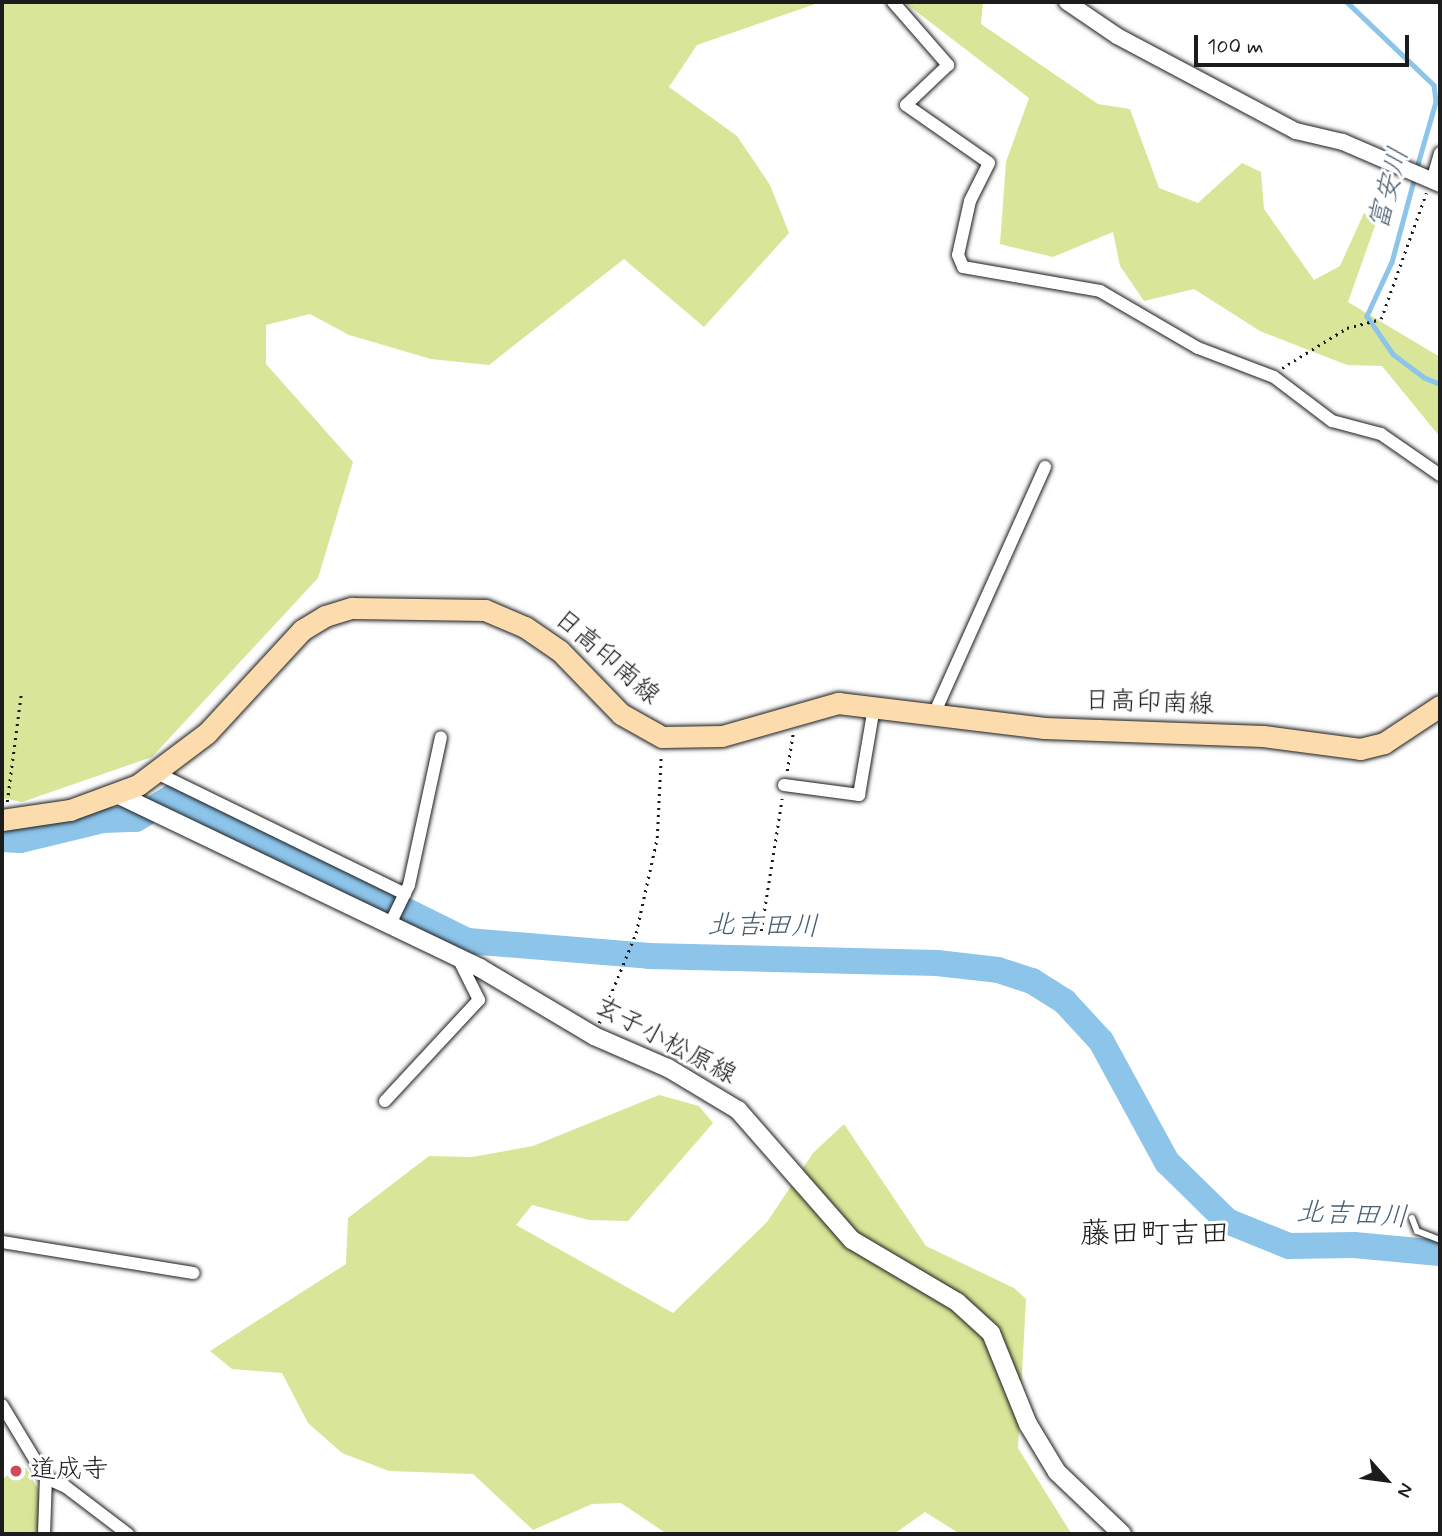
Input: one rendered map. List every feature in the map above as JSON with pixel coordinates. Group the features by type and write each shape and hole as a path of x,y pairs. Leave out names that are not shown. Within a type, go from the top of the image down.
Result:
{"main road":[{"name":"日高印南線","path":"3,821 119,795 156,773 207,733 302,630 325,616 352,608 485,610 515,622 560,651 636,725 662,737 722,736 796,712 838,703 1044,728 1263,736 1360,749 1384,743 1440,706"},
{"name":"玄子小松原線","path":"119,795 457,956 594,1036 668,1068 738,1110 852,1240 974,1314 990,1333 1028,1424 1057,1472 1122,1534"}],"street":[{"path":"893,2 947,65 906,105 989,163 970,201 958,256 963,267 1100,291 1198,348 1274,377 1332,421 1381,434 1440,475"},
{"path":"1067,2 1117,36 1296,131 1343,142 1434,182 1440,153"},
{"path":"934,714 1045,467"},
{"path":"784,785 859,795 874,706"},
{"path":"390,924 405,894 441,737"},
{"path":"156,773 405,894"},
{"path":"385,1101 479,1000 457,956"},
{"path":"2,1242 194,1273"},
{"path":"2,1405 46,1478 44,1534"},
{"path":"46,1478 66,1487 128,1534"}],"lane":[{"path":"1412,1218 1417,1231 1440,1240"}],"path":[{"path":"1274,377 1285,364 1347,328 1381,319 1412,221 1434,182"},
{"path":"3,821 21,694"},
{"path":"761,931 796,712"},
{"path":"594,1036 636,933 657,838 662,737"}],"green space":[{"path":"2,2 821,2 697,45 669,87 737,136 770,185 789,233 704,327 624,259 489,365 431,359 349,335 310,314 266,325 266,364 353,462 318,578 152,757 22,802 2,798"},
{"path":"904,2 983,2 981,24 1098,104 1130,109 1159,188 1198,203 1242,163 1261,172 1264,209 1314,280 1340,266 1364,213 1376,223 1348,302 1440,357 1440,437 1382,366 1347,365 1260,331 1194,289 1144,301 1120,266 1113,232 1053,257 1000,244 1006,162 1029,98"},
{"path":"659,1095 699,1106 713,1123 628,1221 589,1220 532,1205 516,1225 673,1313 767,1222 813,1153 844,1124 926,1246 1014,1288 1026,1299 1018,1448 1071,1533 960,1534 925,1512 894,1534 667,1534 621,1503 592,1504 533,1530 473,1474 389,1471 342,1453 308,1423 282,1373 232,1369 210,1351 346,1264 348,1218 429,1156 472,1157 533,1146"},
{"name":"道成寺","path":"17,1466 26,1468 38,1489 41,1515 37,1534 2,1534 2,1480"}],"waterway":[{"name":"富安川","path":"1347,2 1434,85 1436,102 1417,168"},
{"name":"富安川","path":"1415,177 1392,262 1367,316 1393,354 1423,377 1440,384"},
{"name":"北吉田川","path":"2,839 20,840 103,820 136,819 174,796 468,941 649,956 937,963 998,970 1032,981 1065,1002 1101,1041 1167,1162 1227,1221 1289,1246 1354,1245 1440,1253"}],"place":[{"name":"道成寺","path":"16,1471"}],"district":[{"name":"藤田町吉田","path":"1155,1235"}]}
